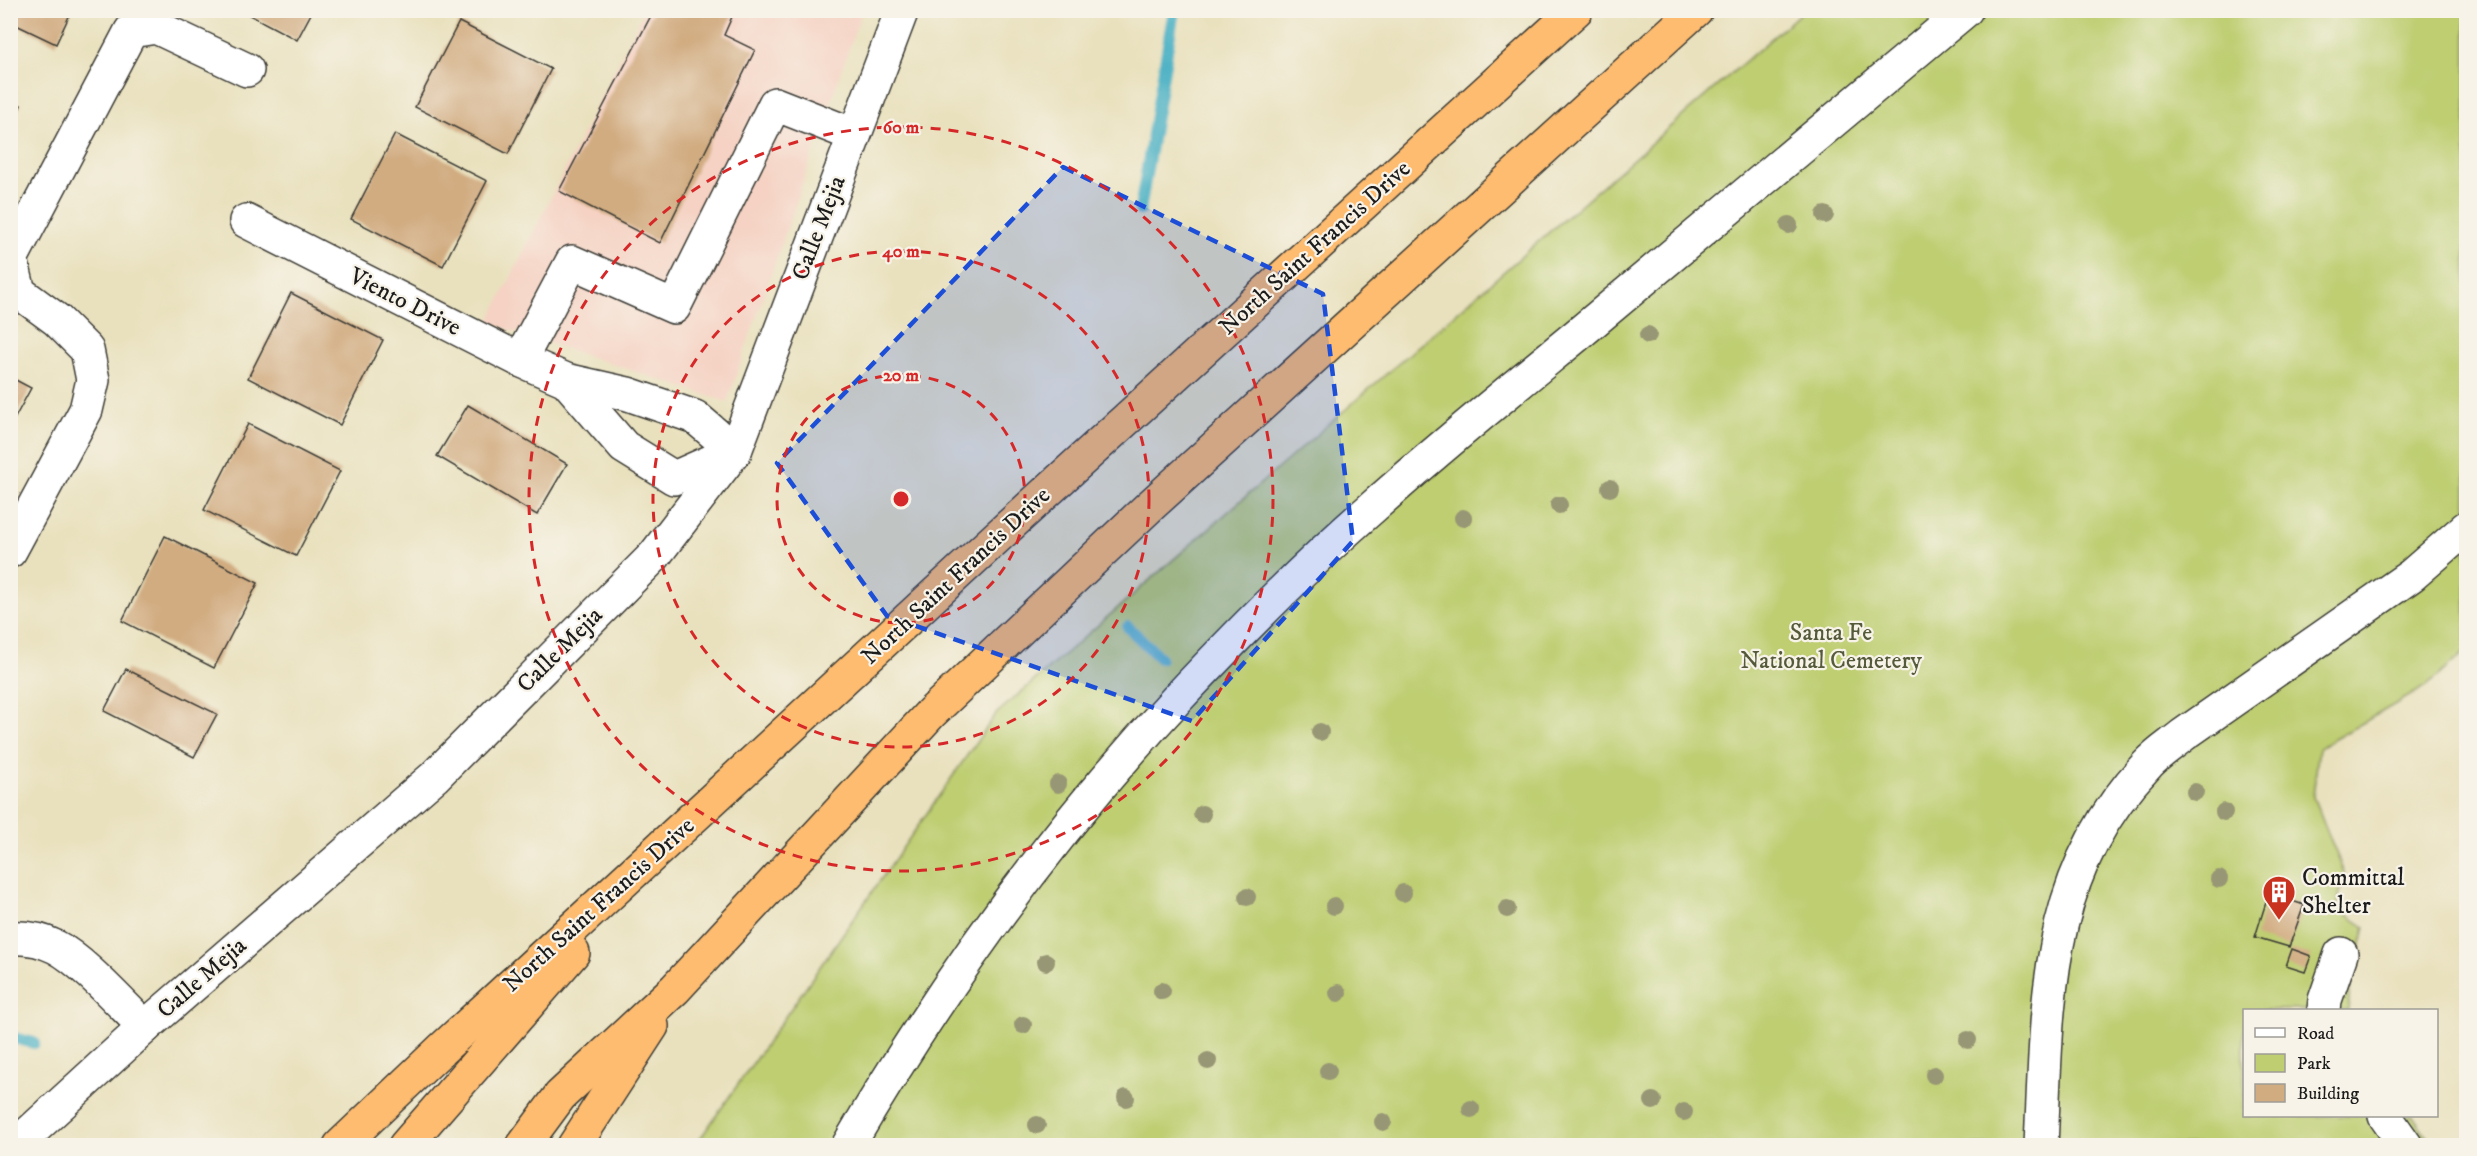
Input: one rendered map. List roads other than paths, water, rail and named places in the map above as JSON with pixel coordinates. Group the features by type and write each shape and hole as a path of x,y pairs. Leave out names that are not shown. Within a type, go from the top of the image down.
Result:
{"highway":[{"name":"North Saint Francis Drive","path":"340,1146 442,1049 996,538 1576,10"},
{"path":"523,1146 560,1096 675,989 931,713 1149,507 1696,10"},
{"path":"405,1146 665,845"},
{"path":"574,1146 675,989"}],"street":[{"name":"Calle Mejia","path":"15,1146 146,1027 434,777 654,556 735,451 902,10"},
{"path":"848,1146 921,1028 1056,840 1169,708 1273,600 1413,472 1966,10"},
{"path":"10,551 86,410 93,380 87,350 57,320 19,292 11,259 132,31 156,27 247,70"},
{"path":"520,360 572,262 674,307 775,104 854,135"},
{"name":"Viento Drive","path":"246,221 520,360 566,380 628,394 695,417 735,451 674,478 624,447 566,380"},
{"path":"2041,1146 2050,984 2055,944 2067,901 2083,860 2106,817 2123,792 2150,763 2183,735 2412,575 2466,528"},
{"path":"10,938 24,937 56,947 82,967 146,1027"},
{"path":"2324,1009 2325,1000 2341,954"},
{"path":"2386,1117 2406,1146"}],"waterway":[{"path":"1140,210 1174,10"},
{"path":"1128,627 1160,658"},
{"path":"10,1037 34,1043"}],"place":[{"name":"Committal Shelter","path":"2279,921"}],"park label":[{"name":"Santa Fe National Cemetery","path":"1831,647"}]}
